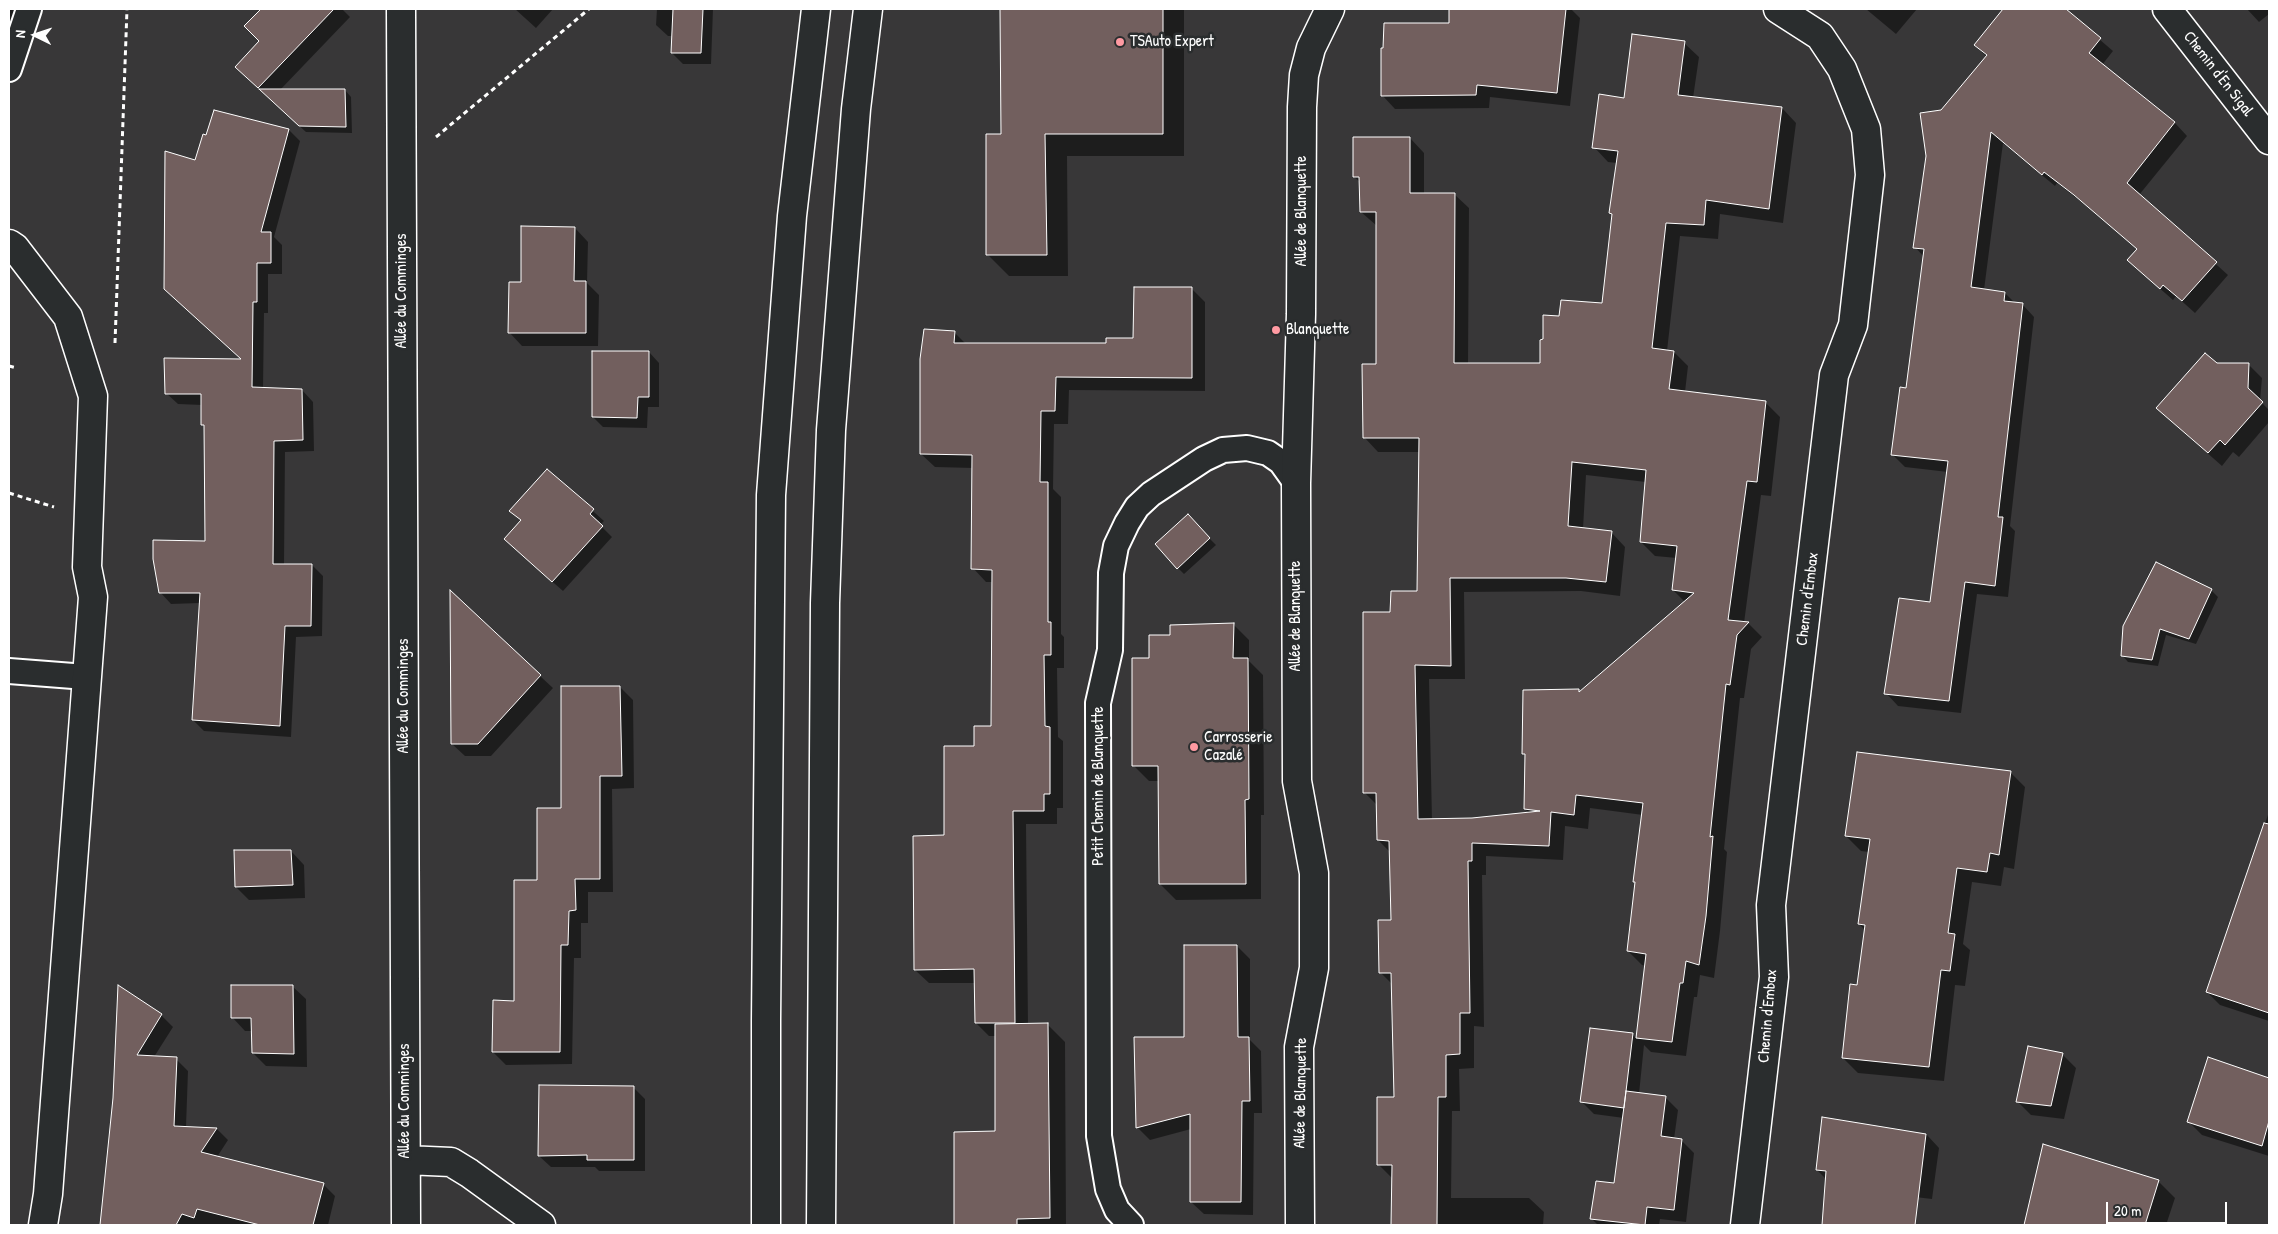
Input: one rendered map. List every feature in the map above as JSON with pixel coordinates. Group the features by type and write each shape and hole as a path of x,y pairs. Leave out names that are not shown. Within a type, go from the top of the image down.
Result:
{"main road":[{"name":"Allée du Comminges","path":"401,9 406,1225"},
{"path":"766,1225 771,494 792,216 816,9"},
{"path":"821,1225 826,564 836,372 856,109 868,9"},
{"name":"Allée de Blanquette","path":"1300,1225 1299,1047 1314,968 1314,873 1297,781 1296,483 1301,314 1302,107 1304,75 1312,48 1330,9"},
{"name":"Chemin d'Embax","path":"1745,1225 1774,977 1771,905 1834,375 1853,325 1870,175 1866,129 1842,69 1820,36 1778,9"},
{"name":"Chemin d'En Sigal","path":"2167,9 2269,140"},
{"path":"9,244 15,248 68,318 93,396 86,567 92,597 48,1194 43,1225"},
{"path":"406,1160 444,1160 451,1162 540,1225"}],"lane":[{"path":"9,69 29,9"},
{"name":"Petit Chemin de Blanquette","path":"1131,1225 1117,1210 1108,1190 1099,1136 1098,703 1110,650 1111,573 1116,546 1132,515 1151,494 1204,459 1223,450 1247,448 1268,454 1281,462 1296,483"},
{"path":"9,671 86,677"}],"path":[{"path":"115,350 127,9"},
{"path":"402,167 589,9"},
{"path":"9,366 16,368"},
{"path":"9,494 60,509"}],"building":[{"path":"261,9 334,9 258,88 235,67 259,41 244,26"},
{"path":"673,9 703,9 701,53 671,53"},
{"path":"1000,9 1163,9 1163,134 1045,134 1047,255 986,255 986,134 1001,134"},
{"path":"1449,9 1566,9 1557,93 1477,85 1476,95 1381,96 1381,48 1383,48 1384,23 1449,23"},
{"path":"2003,9 2066,9 2101,38 2089,53 2175,122 2127,183 2217,262 2182,301 2163,285 2160,289 2127,260 2137,249 2074,195 2044,172 2042,175 1991,132 1971,287 2005,292 2004,301 2023,303 1998,517 2003,517 1995,586 1965,582 1949,701 1884,694 1899,598 1930,602 1948,461 1891,455 1900,387 1906,388 1924,249 1913,248 1926,156 1920,113 1941,110 1987,55 1974,45"},
{"path":"1632,34 1685,41 1678,95 1782,107 1769,209 1706,200 1704,225 1666,223 1652,348 1674,351 1669,389 1766,401 1757,482 1747,481 1728,620 1749,622 1737,635 1730,685 1726,684 1710,837 1713,836 1706,916 1699,965 1686,961 1683,983 1680,983 1672,1042 1636,1038 1646,954 1627,951 1643,803 1576,795 1574,815 1551,812 1549,846 1472,843 1472,861 1468,861 1470,1013 1460,1013 1460,1054 1446,1055 1446,1097 1438,1097 1437,1225 1391,1225 1392,1165 1377,1165 1377,1097 1394,1097 1391,973 1379,973 1378,920 1391,920 1389,841 1377,840 1376,793 1363,793 1363,612 1390,612 1391,591 1417,591 1419,438 1363,438 1362,364 1376,364 1376,212 1360,212 1359,177 1353,177 1353,137 1410,137 1410,193 1455,193 1454,363 1540,363 1543,315 1559,316 1561,300 1602,303 1612,214 1609,213 1618,151 1592,148 1599,94 1624,98","holes":["1572,462 1646,470 1640,542 1677,546 1672,590 1694,593 1579,692 1579,689 1523,690 1522,754 1525,754 1524,809 1540,811 1472,818 1418,819 1415,665 1451,666 1450,578 1566,578 1606,582 1612,531 1568,526"]},
{"path":"259,89 345,89 346,127 299,126"},
{"path":"214,110 289,129 261,232 271,232 271,263 257,263 257,302 253,302 252,387 302,389 303,440 274,441 273,564 312,564 311,626 285,626 280,726 192,720 200,593 159,593 153,559 153,540 205,541 204,425 201,425 201,394 165,394 164,358 241,359 164,289 165,151 195,160 203,134 206,135"},
{"path":"521,226 575,227 574,281 586,281 586,333 508,333 509,282 521,282"},
{"path":"1134,287 1192,287 1192,378 1056,377 1055,411 1041,411 1040,482 1048,482 1048,622 1051,622 1051,655 1044,655 1045,726 1050,727 1050,794 1044,794 1044,811 1013,811 1015,1023 975,1023 974,969 914,970 913,836 944,835 944,746 974,746 974,726 991,726 992,570 971,569 972,455 920,454 920,359 924,329 955,331 954,343 1106,343 1106,338 1133,338"},
{"path":"592,351 649,351 649,397 638,397 637,418 592,417"},
{"path":"2205,353 2217,363 2249,363 2248,388 2263,402 2225,445 2220,440 2208,453 2156,408"},
{"path":"547,469 594,509 590,514 603,526 552,582 504,539 521,520 509,511"},
{"path":"1188,514 1210,538 1177,569 1155,544"},
{"path":"2156,562 2212,589 2189,639 2160,629 2152,660 2121,656 2123,626"},
{"path":"450,590 541,675 478,744 451,744"},
{"path":"1234,623 1233,658 1248,658 1249,799 1245,800 1246,884 1159,884 1158,766 1132,766 1132,658 1149,658 1149,635 1170,635 1170,625"},
{"path":"561,686 620,686 622,776 600,776 600,879 575,879 576,910 569,911 568,945 561,945 560,1052 492,1052 493,1000 514,1001 514,880 537,880 537,808 561,808"},
{"path":"1857,752 2011,771 1999,855 1990,853 1987,872 1957,868 1948,933 1955,934 1950,971 1941,970 1929,1067 1842,1058 1850,984 1857,985 1865,925 1858,924 1870,839 1845,836"},
{"path":"2264,823 2269,824 2269,1013 2206,992"},
{"path":"234,850 291,850 293,885 235,887"},
{"path":"1184,945 1237,945 1238,1037 1249,1037 1250,1101 1242,1101 1241,1202 1190,1202 1190,1114 1136,1128 1134,1037 1184,1037"},
{"path":"118,985 162,1014 137,1055 177,1057 174,1126 217,1128 201,1152 324,1183 313,1225 260,1225 197,1209 194,1218 182,1214 176,1225 100,1225 113,1098"},
{"path":"231,985 293,985 294,1054 252,1053 251,1018 231,1018"},
{"path":"1048,1023 1050,1218 1017,1219 1017,1225 954,1225 954,1132 995,1131 995,1024"},
{"path":"1590,1028 1633,1033 1624,1108 1580,1102"},
{"path":"2028,1046 2063,1053 2051,1106 2016,1102"},
{"path":"2208,1057 2269,1078 2269,1121 2262,1146 2187,1122"},
{"path":"539,1085 634,1086 634,1160 587,1160 587,1155 538,1156"},
{"path":"1626,1091 1666,1096 1661,1136 1682,1139 1674,1210 1647,1207 1645,1225 1590,1219 1596,1181 1614,1183"},
{"path":"1822,1117 1926,1134 1915,1225 1822,1225 1826,1171 1816,1170"},
{"path":"2043,1144 2159,1180 2145,1225 2024,1225"}],"place":[{"name":"TSAuto Expert","path":"1120,42"},
{"name":"Blanquette","path":"1276,330"},
{"name":"Carrosserie Cazalé","path":"1194,747"}]}
